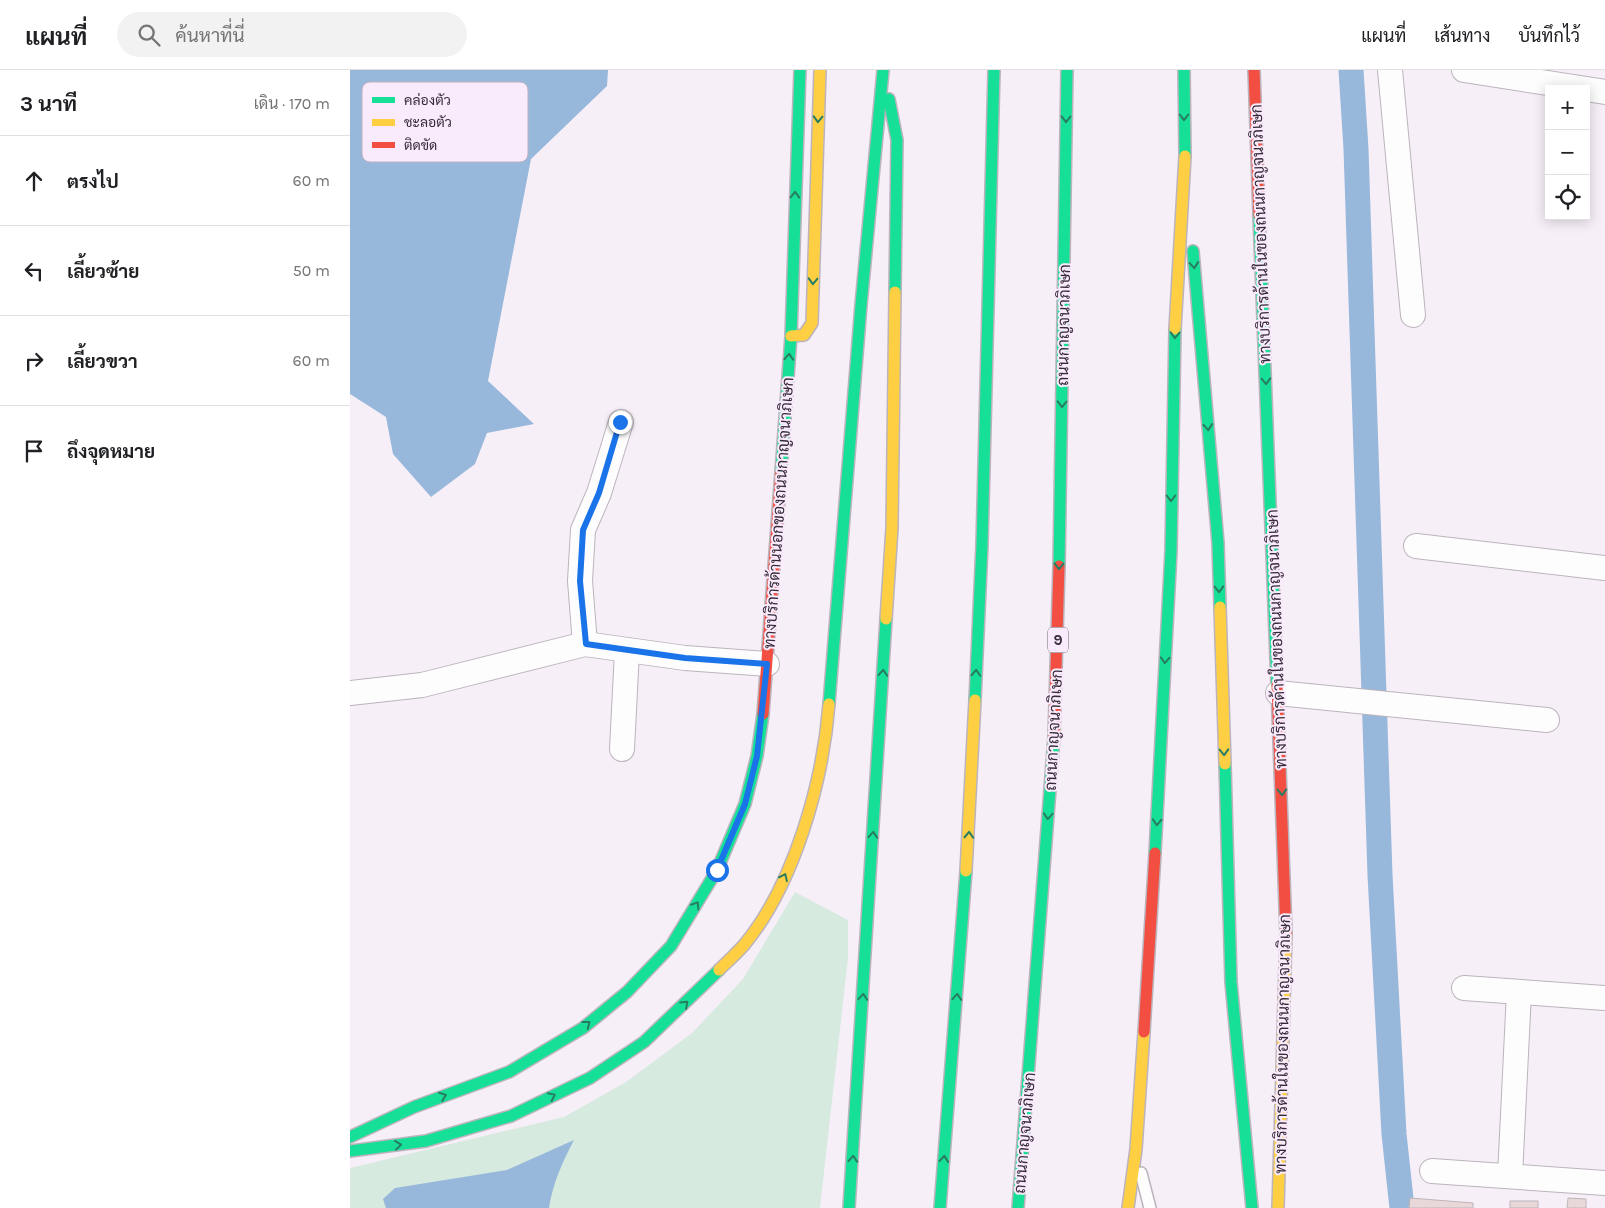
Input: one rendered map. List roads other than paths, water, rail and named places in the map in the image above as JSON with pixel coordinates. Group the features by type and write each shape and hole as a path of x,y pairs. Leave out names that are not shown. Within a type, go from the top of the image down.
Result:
{"main road":[{"name":"ทางบริการด้านนอกของถนนกาญจนาภิเษก","path":"350,1137 414,1107 508,1072 583,1028 627,992 670,946 717,870 745,804 757,756 767,664 791,336 800,70"},
{"path":"791,336 804,335 812,323 820,70"},
{"path":"940,1208 968,837 982,545 994,70"},
{"name":"ถนนกาญจนาภิเษก","path":"1018,1208 1057,704 1067,70"},
{"path":"1128,1208 1136,1149 1155,858 1171,552 1173,379 1185,164 1184,70"},
{"name":"ทางบริการด้านในของถนนกาญจนาภิเษก","path":"1254,70 1287,953 1278,1208"},
{"path":"350,1151 426,1141 511,1116 590,1078 644,1042 696,994 744,945 776,893 801,839 814,796 826,744 861,305 883,71"},
{"path":"849,1208 892,528 897,140 883,71"},
{"path":"1185,164 1218,544 1231,982 1252,1208"}],"street":[{"path":"1390,70 1413,315"},
{"path":"1464,70 1605,92"},
{"path":"586,644 580,581 583,530 599,493 620,422"},
{"path":"1416,546 1605,568"},
{"path":"350,693 422,685 586,644 627,651 767,664"},
{"path":"622,749 627,651"},
{"path":"1278,693 1547,720"},
{"path":"1464,988 1605,998"},
{"path":"1510,1176 1519,992"},
{"path":"1432,1171 1605,1183"}],"lane":[{"path":"1136,1149 1150,1208"}],"water":[{"path":"350,70 608,70 607,86 531,159 488,381 534,424 487,433 475,464 431,497 393,454 386,417 350,394"},
{"path":"574,1140 558,1173 549,1208 386,1208 383,1199 395,1188 507,1170"}],"waterway":[{"path":"1351,70 1356,149 1380,875 1394,1134 1402,1208"}]}
